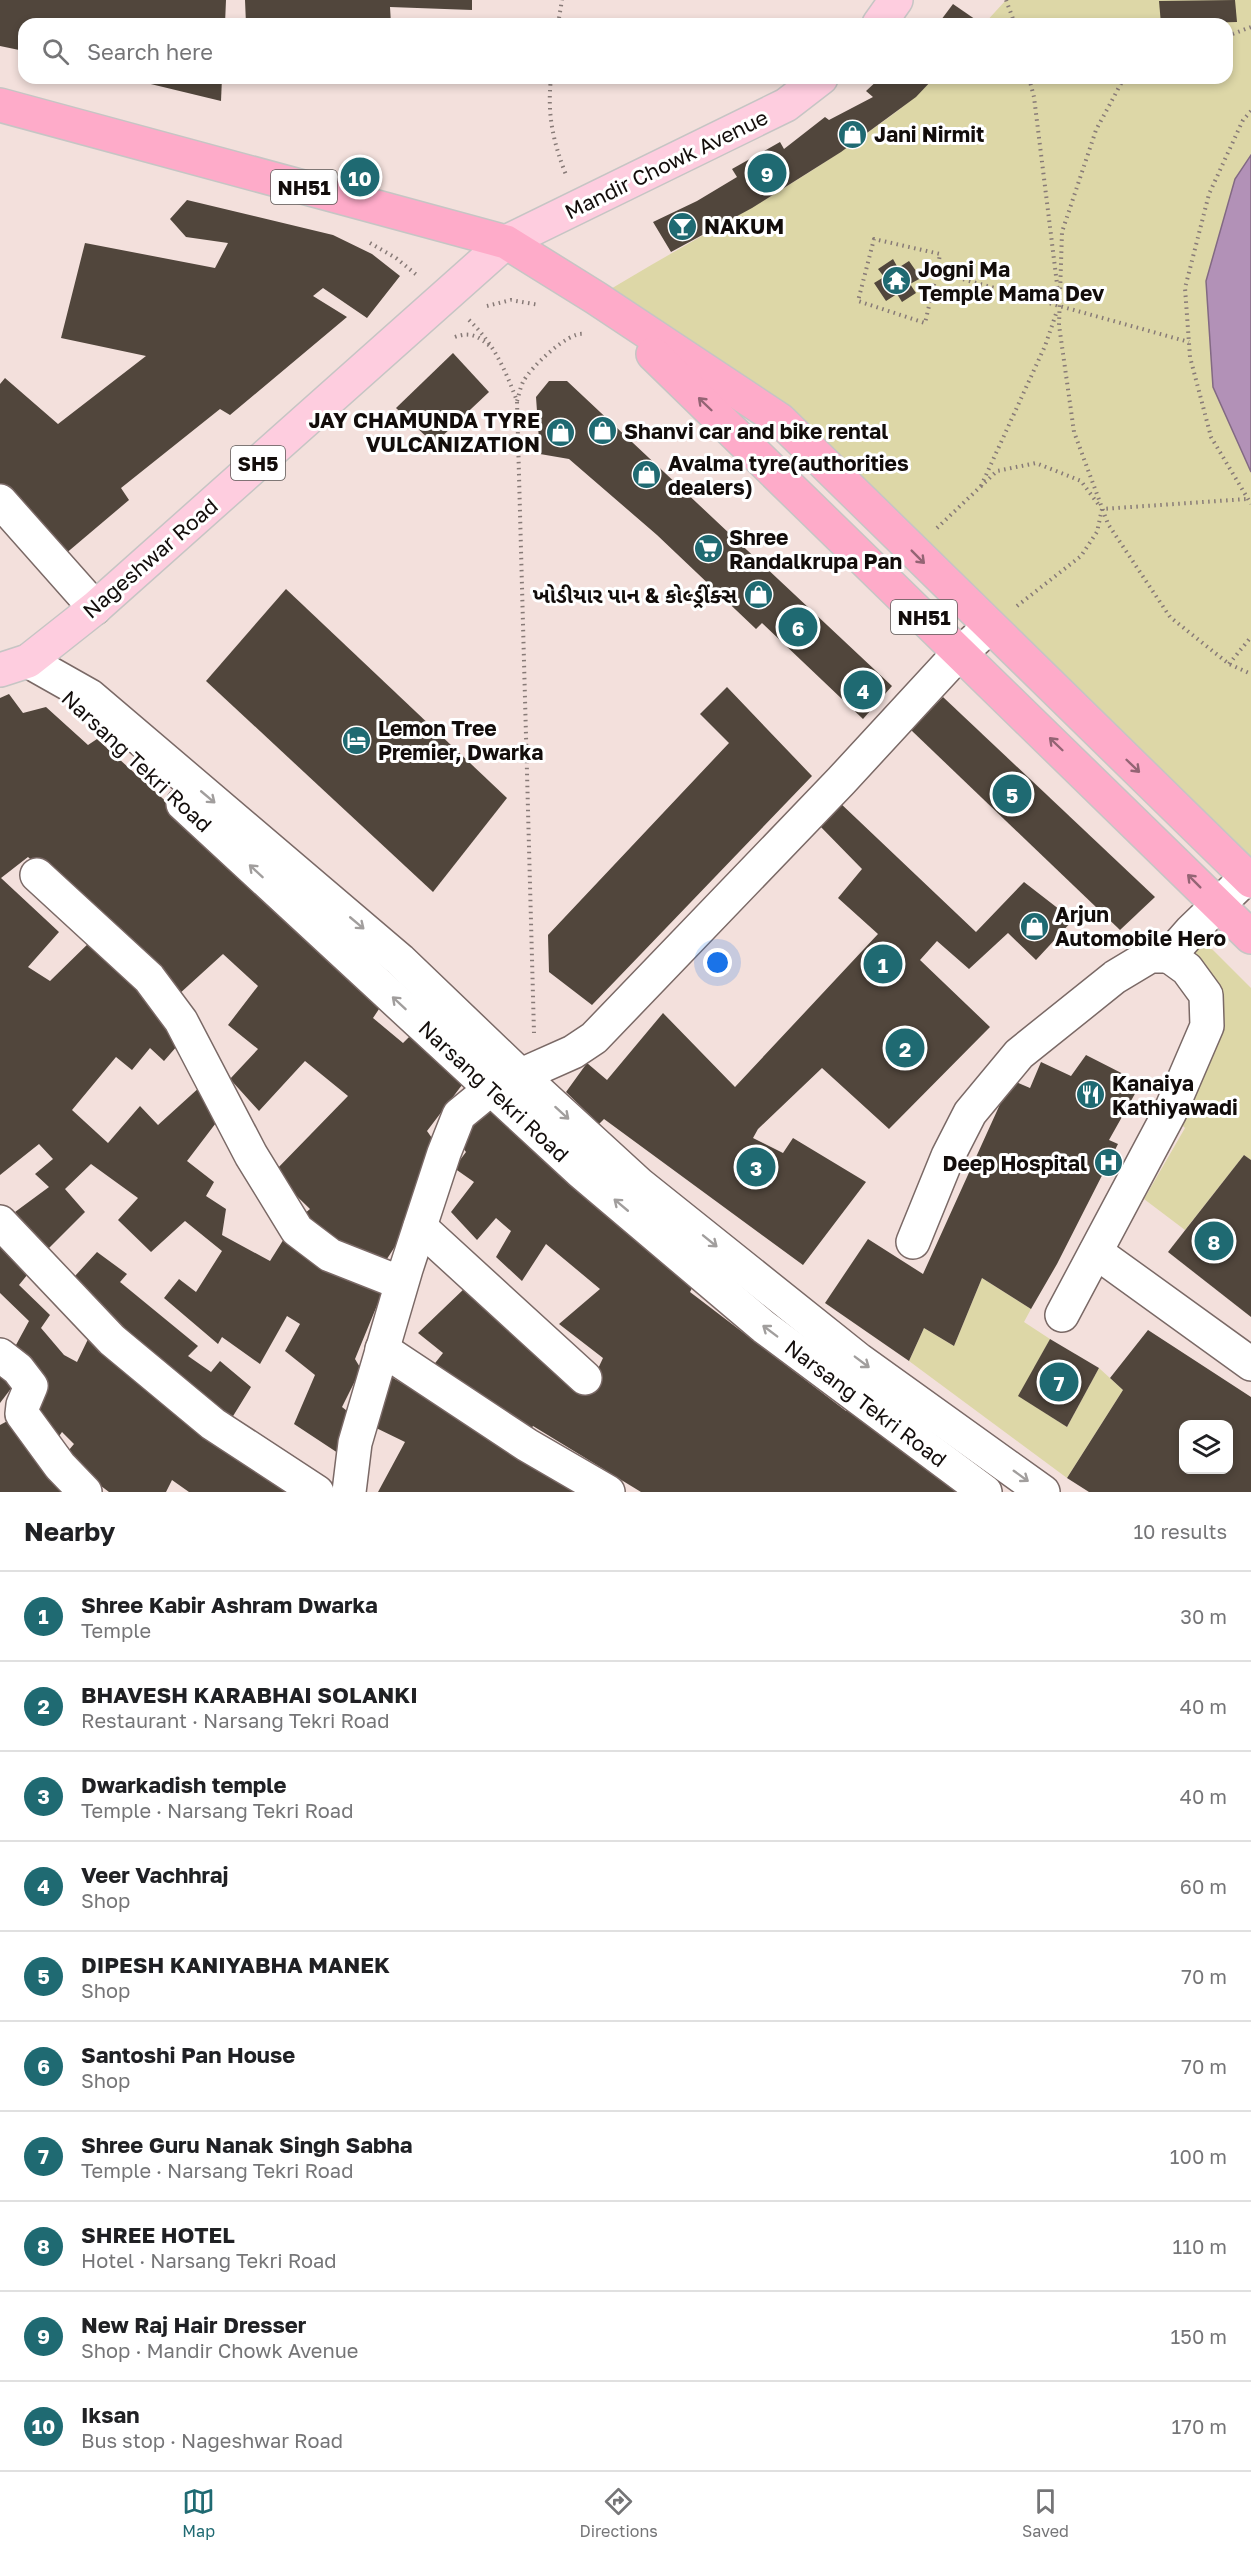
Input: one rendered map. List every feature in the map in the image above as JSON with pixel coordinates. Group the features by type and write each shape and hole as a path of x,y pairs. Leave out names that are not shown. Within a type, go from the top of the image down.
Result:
{"highway":[{"name":"NH51","path":"0,105 506,242 596,298 780,420 1249,879"},
{"name":"NH51","path":"596,298 1251,937"}],"main road":[{"path":"883,18 896,0"},
{"name":"Mandir Chowk Avenue","path":"506,242 786,105 813,84"},
{"name":"Nageshwar Road","path":"14,665 95,608 506,242"}],"street":[{"path":"0,501 95,608"},
{"path":"349,1492 355,1443 382,1348 401,1283 459,1115 505,1081 573,1052 594,1038 841,781 960,653 989,627"},
{"name":"Narsang Tekri Road","path":"14,665 505,1081 639,1184 859,1360 1043,1492"},
{"path":"37,875 149,978 181,1021 251,1155 297,1230 330,1255 401,1283"},
{"path":"1169,956 1218,904 1249,879"},
{"path":"913,1242 948,1156 970,1113 1020,1054 1114,977 1150,956 1169,956 1187,969 1206,994 1207,1026 1170,1112 1062,1315"},
{"name":"Narsang Tekri Road","path":"505,1081 581,1172 764,1327 985,1492"},
{"path":"0,1222 112,1340 213,1424 317,1492"},
{"path":"420,1227 585,1378"},
{"path":"1096,1252 1251,1364"},
{"path":"382,1348 527,1445 608,1492"},
{"path":"0,1355 18,1369 31,1386 23,1405 22,1414 60,1466 85,1492"}],"path":[{"path":"559,18 562,0"},
{"path":"1006,0 1013,18"},
{"path":"1233,34 1251,27"},
{"path":"550,84 548,104 554,145 579,206"},
{"path":"981,486 1045,346 1059,305 1037,119 1030,84"},
{"path":"1121,84 1095,130 1062,232 1059,326 1074,432 1108,524 1170,617 1229,664 1251,674"},
{"path":"1251,111 1244,120 1209,194 1185,288 1190,357 1211,436 1251,504"},
{"path":"874,239 940,254 937,272 925,322 858,301 874,239"},
{"path":"368,242 396,258 445,297 488,338 508,377 517,401 535,1027 533,1048 505,1081"},
{"path":"937,272 1189,342"},
{"path":"447,341 467,334 477,336 494,349"},
{"path":"913,551 997,471 1036,463 1081,481 1102,509 1097,532 1081,556 989,627"},
{"path":"1102,509 1246,499"},
{"path":"1229,664 1251,637"}],"shaded area":[{"path":"1006,0 1251,0 1251,881 780,420 596,298 765,200 831,158 900,109 928,84 1233,84 1233,18 990,18"},
{"path":"1251,155 1251,472 1213,387 1206,281 1235,179"},
{"path":"1193,942 1212,949 1251,988 1251,1160 1244,1155 1185,1230 1144,1199 1185,1128 1174,1117 1207,1026 1188,958"},
{"path":"982,1278 1031,1309 1024,1322 1050,1339 1019,1396 1067,1427 1099,1368 1123,1390 1067,1478 909,1361 924,1328 954,1346"}],"building":[{"path":"0,0 226,0 225,18 18,18 18,50 0,46"},
{"path":"245,0 472,0 472,10 390,7 391,18 246,18"},
{"path":"1235,0 1237,22 1233,22 1233,18 1160,18 1159,1"},
{"path":"953,4 973,18 942,18"},
{"path":"151,84 222,84 221,101"},
{"path":"874,84 928,84 916,97 841,152 752,208 671,252 653,222 697,201 737,177 732,169 780,142 784,149 825,117 829,120 873,97 866,91"},
{"path":"187,200 333,235 372,254 400,276 367,318 323,288 313,296 347,317 230,415 220,409 121,488 129,500 64,555 0,487 0,384 5,378 58,424 146,356 61,338 85,243 215,268 228,243 186,237 170,219"},
{"name":"Jogni Ma Temple Mama Dev","path":"893,259 898,268 909,261 921,278 910,284 916,293 902,302 897,294 886,301 874,283 884,277 878,269"},
{"path":"453,353 489,392 434,444 396,408"},
{"path":"549,381 567,381 892,686 863,719 762,623 756,629 657,535 569,459 540,454 536,397"},
{"name":"Lemon Tree Premier, Dwarka","path":"286,589 507,798 433,892 206,681"},
{"path":"727,687 812,776 592,1005 549,972 548,935 729,743 700,714"},
{"path":"9,694 23,713 46,707 88,745 97,739 385,1000 373,1018 403,1043 415,1031 462,1085 427,1131 439,1148 418,1211 383,1265 360,1248 352,1254 304,1214 310,1209 273,1173 348,1096 305,1061 259,1111 230,1079 258,1049 228,1025 258,986 223,954 178,995 28,857 1,878 59,932 28,967 50,981 95,937 184,1038 164,1061 150,1048 132,1070 116,1057 72,1110 108,1143 140,1106 158,1125 201,1086 222,1115 187,1161 214,1182 206,1196 226,1209 222,1235 270,1261 287,1234 385,1286 355,1359 361,1369 342,1407 351,1414 341,1455 294,1424 315,1375 285,1351 300,1324 287,1316 260,1364 222,1337 218,1344 164,1298 179,1279 196,1292 222,1251 185,1221 151,1252 118,1220 138,1198 91,1164 65,1189 85,1212 47,1250 15,1212 49,1187 35,1174 53,1159 39,1144 0,1175 0,698"},
{"path":"943,697 1155,897 1120,930 911,730"},
{"path":"838,801 976,932 1024,882 1073,920 1036,960 1008,933 969,969 937,941 920,960 990,1027 889,1129 822,1068 758,1129 753,1138 783,1153 793,1138 866,1182 803,1265 604,1119 599,1124 566,1092 587,1063 607,1080 663,1013 735,1087 878,934 838,898 862,869 816,822"},
{"path":"1086,1055 1141,1083 1109,1140 1118,1144 1057,1264 1031,1309 982,1278 954,1346 924,1328 909,1361 825,1303 868,1239 923,1274 1011,1080 1030,1088 1041,1062 1071,1076"},
{"path":"489,1100 524,1140 592,1203 596,1198 654,1247 648,1251 694,1284 690,1292 846,1411 851,1407 970,1492 641,1492 533,1426 528,1433 432,1367 443,1353 418,1333 466,1287 588,1390 603,1358 559,1324 600,1289 546,1244 522,1281 496,1257 511,1231 496,1218 477,1240 451,1212 474,1182 454,1168 466,1152 458,1141"},
{"path":"1244,1155 1251,1160 1251,1317 1168,1252"},
{"path":"0,1233 32,1269 19,1285 50,1315 41,1328 64,1355 77,1362 90,1335 167,1399 166,1407 245,1452 296,1492 189,1492 172,1480 166,1492 109,1492 63,1457 74,1444 62,1432 53,1445 10,1356 29,1321 0,1293"},
{"path":"97,1252 127,1274 120,1282 198,1346 188,1356 211,1372 220,1361 251,1387 230,1421 98,1308 75,1276"},
{"path":"1148,1330 1251,1397 1251,1492 1089,1492 1067,1478 1123,1390 1110,1378"},
{"path":"1050,1339 1099,1368 1067,1427 1018,1396"},
{"path":"0,1362 19,1378 0,1403"},
{"path":"388,1375 405,1385 410,1376 538,1470 540,1462 578,1481 573,1492 378,1492 405,1442 370,1425"},
{"path":"13,1418 65,1488 61,1492 0,1492 0,1425"}],"place":[{"name":"Jani Nirmit","path":"853,134"},
{"name":"New Raj Hair Dresser","path":"767,173"},
{"name":"Iksan","path":"360,177"},
{"name":"NAKUM","path":"683,226"},
{"name":"Jogni Ma Temple Mama Dev","path":"897,281"},
{"name":"Shanvi car and bike rental","path":"603,431"},
{"name":"JAY CHAMUNDA TYRE VULCANIZATION","path":"561,432"},
{"name":"Avalma tyre(authorities dealers)","path":"647,475"},
{"name":"Shree Randalkrupa Pan","path":"708,549"},
{"name":"ખોડીયાર પાન & કોલ્ડ્રીંક્સ","path":"758,595"},
{"name":"Santoshi Pan House","path":"798,627"},
{"name":"Veer Vachhraj","path":"863,690"},
{"name":"Lemon Tree Premier, Dwarka","path":"357,740"},
{"name":"DIPESH KANIYABHA MANEK","path":"1012,794"},
{"name":"Arjun Automobile Hero","path":"1034,926"},
{"name":"Shree Kabir Ashram Dwarka","path":"883,964"},
{"name":"BHAVESH KARABHAI SOLANKI","path":"905,1048"},
{"name":"Kanaiya Kathiyawadi","path":"1091,1095"},
{"name":"Deep Hospital","path":"1108,1163"},
{"name":"Dwarkadish temple","path":"756,1167"},
{"name":"SHREE HOTEL","path":"1214,1241"},
{"name":"Shree Guru Nanak Singh Sabha","path":"1059,1382"}]}
